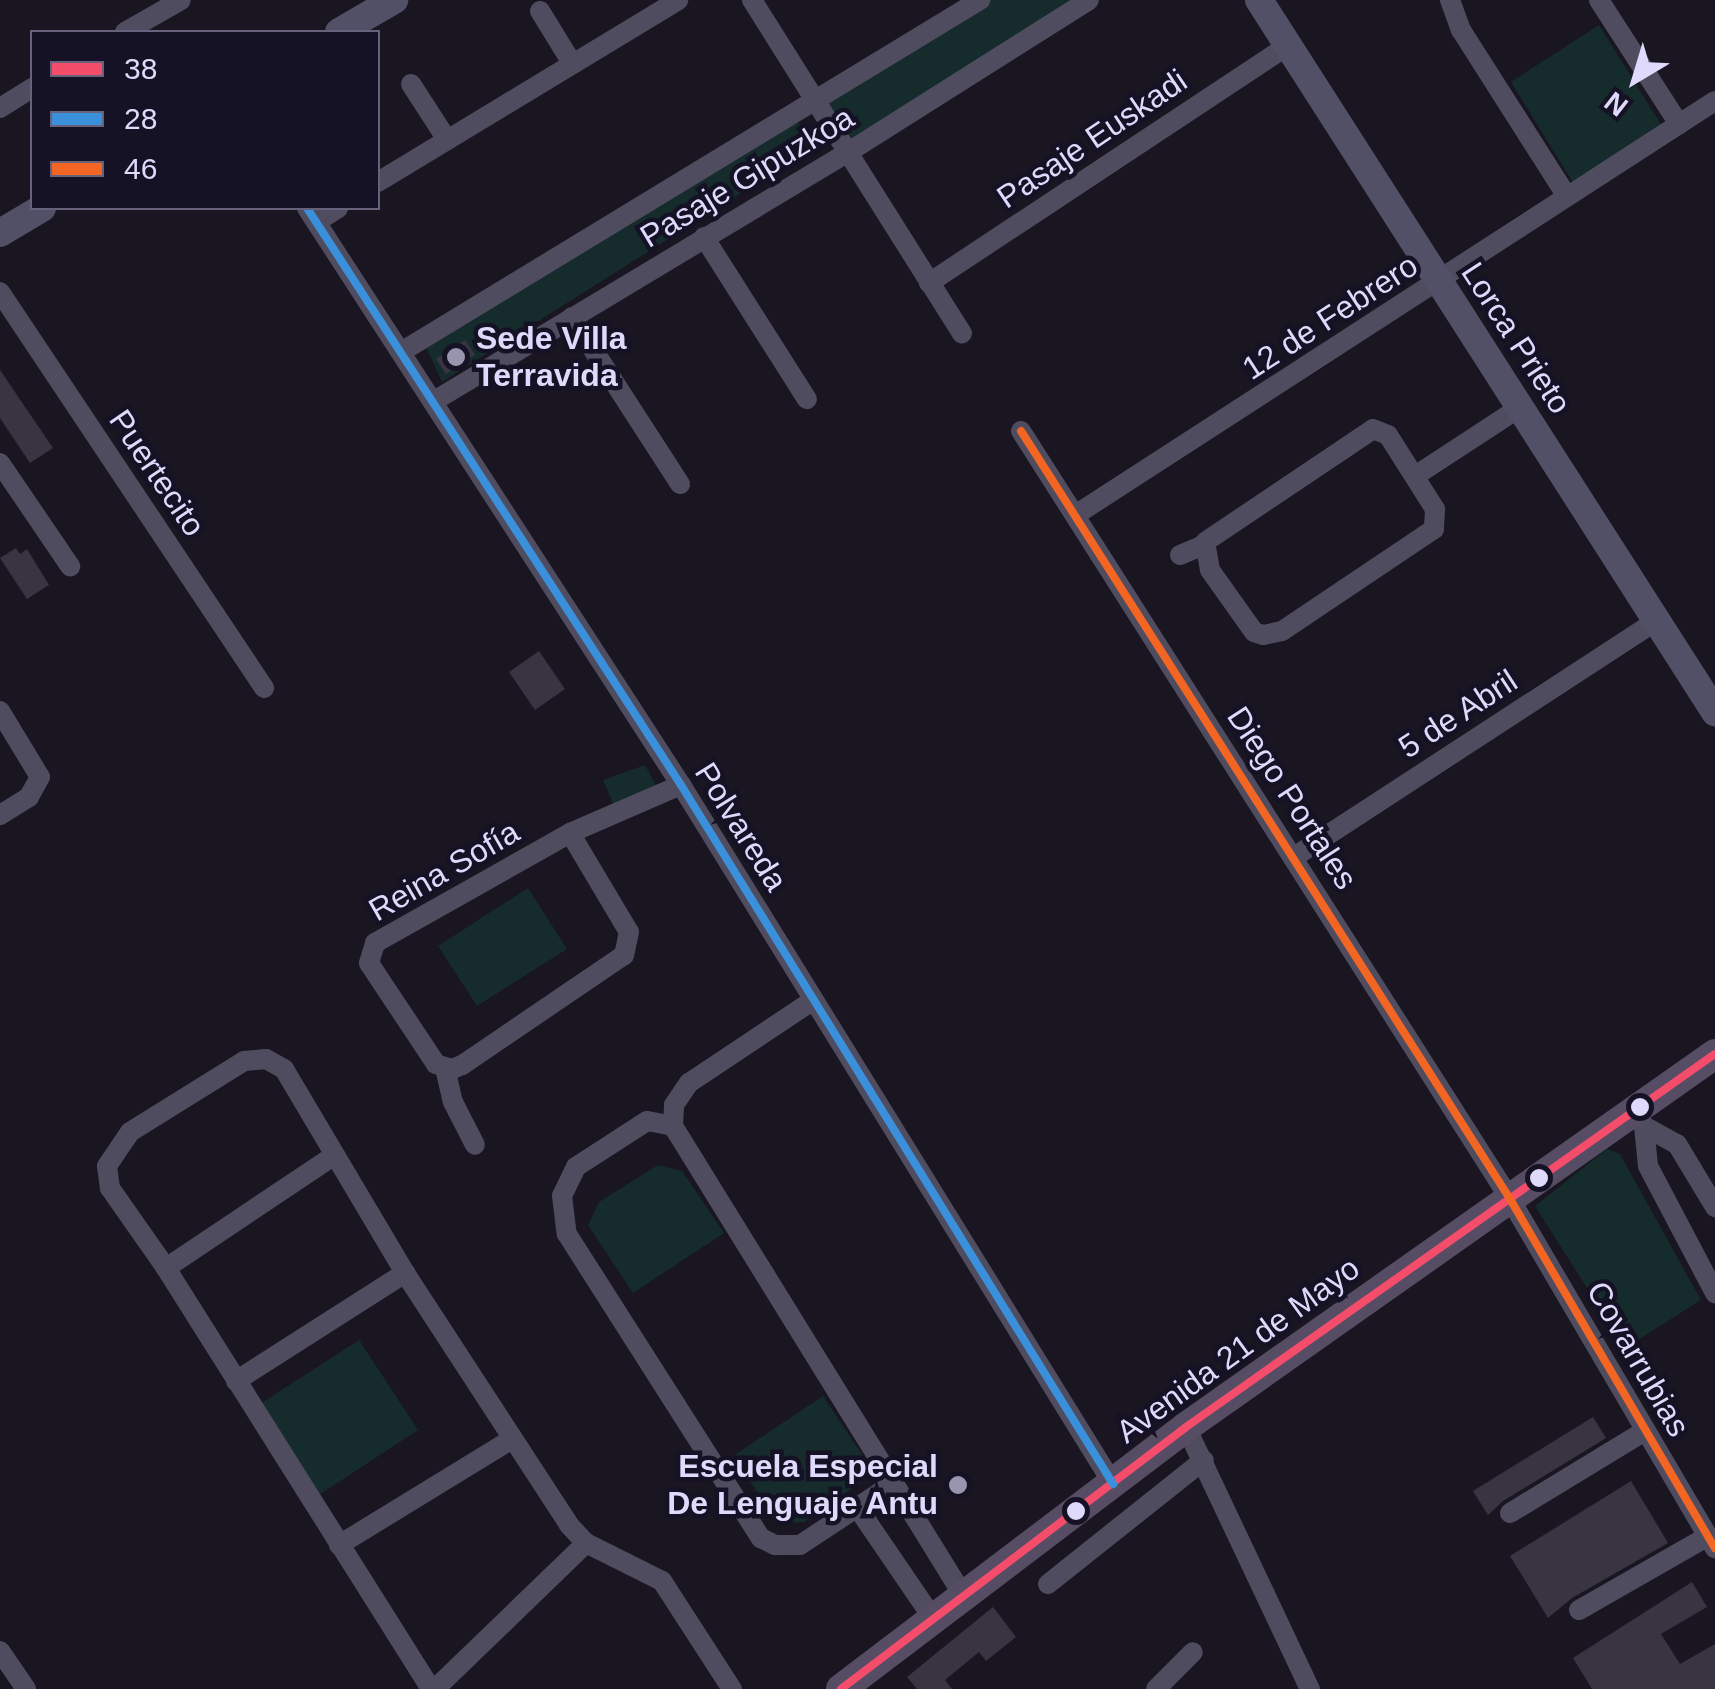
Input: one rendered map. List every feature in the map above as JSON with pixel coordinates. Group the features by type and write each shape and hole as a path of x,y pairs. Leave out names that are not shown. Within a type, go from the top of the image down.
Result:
{"main road":[{"path":"342,30 394,0"},
{"name":"Lorca Prieto","path":"1259,0 1715,712"},
{"path":"0,232 38,210"},
{"name":"Avenida 21 de Mayo","path":"840,1689 1186,1427 1510,1199 1639,1119 1715,1054"}],"street":[{"path":"128,30 181,0"},
{"path":"380,181 678,0"},
{"path":"752,0 962,333"},
{"name":"Pasaje Gipuzkoa","path":"401,352 980,0"},
{"name":"Pasaje Gipuzkoa","path":"434,401 847,153 1089,0"},
{"path":"1450,0 1461,30 1566,195"},
{"path":"1599,0 1679,124"},
{"path":"540,11 572,63"},
{"name":"Pasaje Euskadi","path":"929,283 1288,46"},
{"path":"411,84 446,138"},
{"path":"0,108 30,89"},
{"name":"12 de Febrero","path":"1077,514 1715,102"},
{"name":"Polvareda","path":"312,215 681,786 1113,1484"},
{"path":"704,237 808,399"},
{"name":"Puertecito","path":"0,292 264,688"},
{"path":"572,317 680,484"},
{"path":"1415,476 1520,408"},
{"path":"1180,555 1204,545 1212,532 1373,429 1388,435 1436,509 1434,529 1276,634 1263,636 1248,626 1210,570 1204,545"},
{"name":"Diego Portales","path":"1022,431 1510,1199"},
{"path":"0,463 70,566"},
{"name":"5 de Abril","path":"1294,857 1655,622"},
{"path":"0,711 38,769 39,783 29,797 0,816"},
{"name":"Reina Sofía","path":"475,1145 453,1102 445,1068 430,1058 369,963 371,949 380,939 570,833 681,786"},
{"name":"Reina Sofía","path":"445,1068 462,1065 624,955 630,932 570,833"},
{"path":"812,1001 689,1083 674,1105 673,1126 891,1485 963,1595"},
{"path":"586,1542 433,1689 166,1268 110,1188 107,1166 130,1132 244,1061 266,1058 284,1070 332,1157 544,1490 586,1542 662,1581 732,1689"},
{"path":"1639,1119 1677,1144 1715,1207"},
{"path":"1639,1119 1648,1166 1715,1293"},
{"path":"673,1126 647,1121 576,1167 562,1196 567,1234 751,1528 776,1545 800,1545 891,1485"},
{"path":"166,1268 332,1157"},
{"name":"Covarrubias","path":"1510,1199 1711,1542"},
{"path":"236,1381 405,1273"},
{"path":"1186,1427 1310,1689"},
{"path":"1510,1513 1645,1431"},
{"path":"339,1545 512,1439"},
{"path":"1048,1584 1204,1460"},
{"path":"857,1507 932,1617"},
{"path":"1579,1610 1711,1542"},
{"path":"0,1651 26,1689"},
{"path":"1156,1689 1193,1652"}],"green space":[{"path":"980,0 1089,0 847,153 814,99"},
{"path":"1599,25 1662,126 1572,181 1511,82"},
{"path":"796,119 814,147 442,382 426,347"},
{"path":"645,765 665,802 620,820 603,780"},
{"path":"528,888 567,949 477,1006 438,946"},
{"path":"1607,1149 1620,1154 1701,1300 1625,1348 1535,1206"},
{"path":"658,1165 682,1171 724,1233 633,1293 588,1225 599,1202"},
{"path":"359,1340 418,1430 319,1495 260,1404"},
{"path":"823,1396 865,1459 860,1483 804,1522 778,1523 733,1456"}],"building":[{"name":"Sede Villa Terravida","path":"465,340 475,355 446,374 436,359"},
{"path":"0,370 53,448 30,463 0,418"},
{"path":"16,548 20,554 27,549 49,585 27,599 0,558"},
{"path":"539,651 565,689 535,710 509,672"},
{"path":"1593,1417 1606,1438 1503,1501 1488,1515 1473,1491"},
{"path":"1631,1481 1668,1543 1572,1598 1548,1618 1510,1556"},
{"path":"1692,1582 1707,1607 1661,1634 1680,1664 1715,1644 1715,1689 1592,1689 1573,1658"},
{"path":"993,1607 1016,1637 986,1661 979,1652 945,1680 952,1689 917,1689 907,1677"}],"transit line":[{"name":"28","path":"308,210 681,785 1113,1484"},
{"name":"46","path":"1021,431 1510,1199 1715,1548"},
{"name":"38","path":"841,1689 1186,1427 1715,1054"}],"place":[{"name":"Sede Villa Terravida","path":"456,357"},
{"name":"Escuela Especial De Lenguaje Antu","path":"958,1485"}]}
